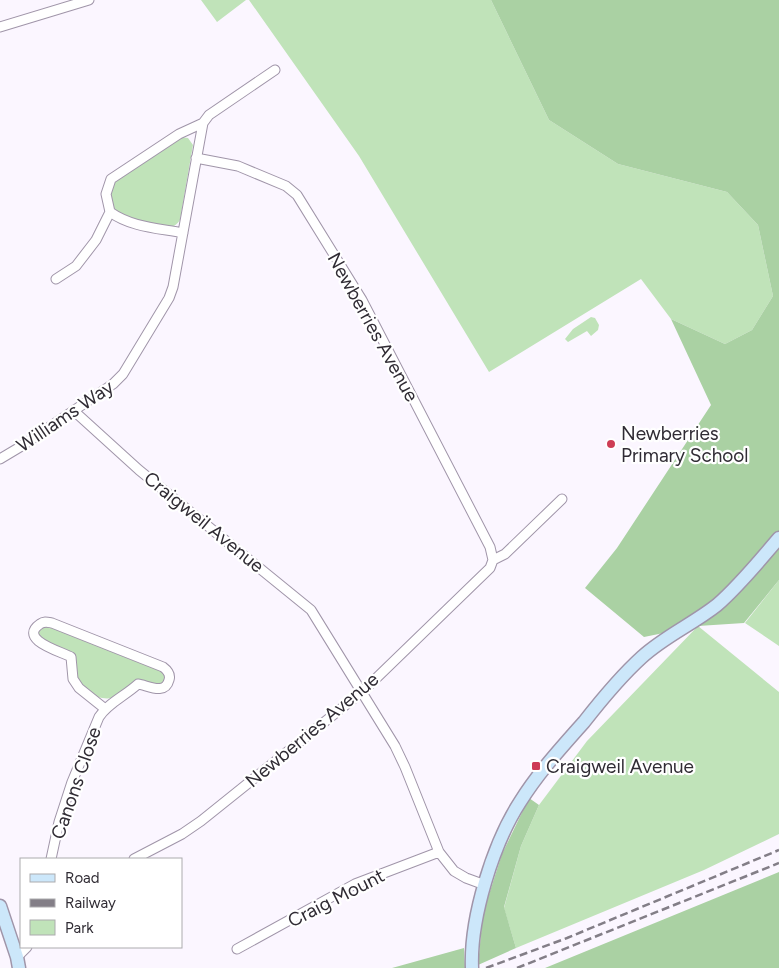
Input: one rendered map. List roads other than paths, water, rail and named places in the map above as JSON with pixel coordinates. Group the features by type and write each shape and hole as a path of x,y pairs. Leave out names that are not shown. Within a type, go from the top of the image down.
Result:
{"street":[{"path":"0,27 89,0"},
{"path":"56,279 76,266 96,240 110,212 106,194 111,179 179,134 203,123 209,116 274,70"},
{"name":"Williams Way","path":"0,459 114,384 123,374 151,329 171,292 203,123"},
{"name":"Newberries Avenue","path":"136,858 182,834 201,821 363,691 490,568 493,560 490,546 362,300 297,195 286,186 238,166 196,158"},
{"path":"110,212 129,223 183,233"},
{"name":"Craigweil Avenue","path":"74,411 139,470 311,610 363,691 402,760 439,852 454,871 484,885"},
{"name":"Newberries Avenue","path":"493,560 505,554 562,499"},
{"path":"472,968 476,921 484,885 500,842 519,804 536,779 638,660 657,644 717,604 750,572 779,538"},
{"name":"Canons Close","path":"51,858 59,822 72,782 104,708 127,694 138,684 160,689 166,687 169,681 168,671 163,667 52,623 40,624 36,628 36,640 71,657 73,679 79,688 104,708"},
{"name":"Craig Mount","path":"237,949 355,884 439,852"},
{"path":"1,911 18,962"},
{"path":"18,962 26,948"}],"railway":[{"path":"486,968 567,938 779,850"},
{"path":"517,968 779,863"}],"place":[{"name":"Newberries Primary School","path":"611,444"},
{"name":"Craigweil Avenue","path":"536,766"}]}
